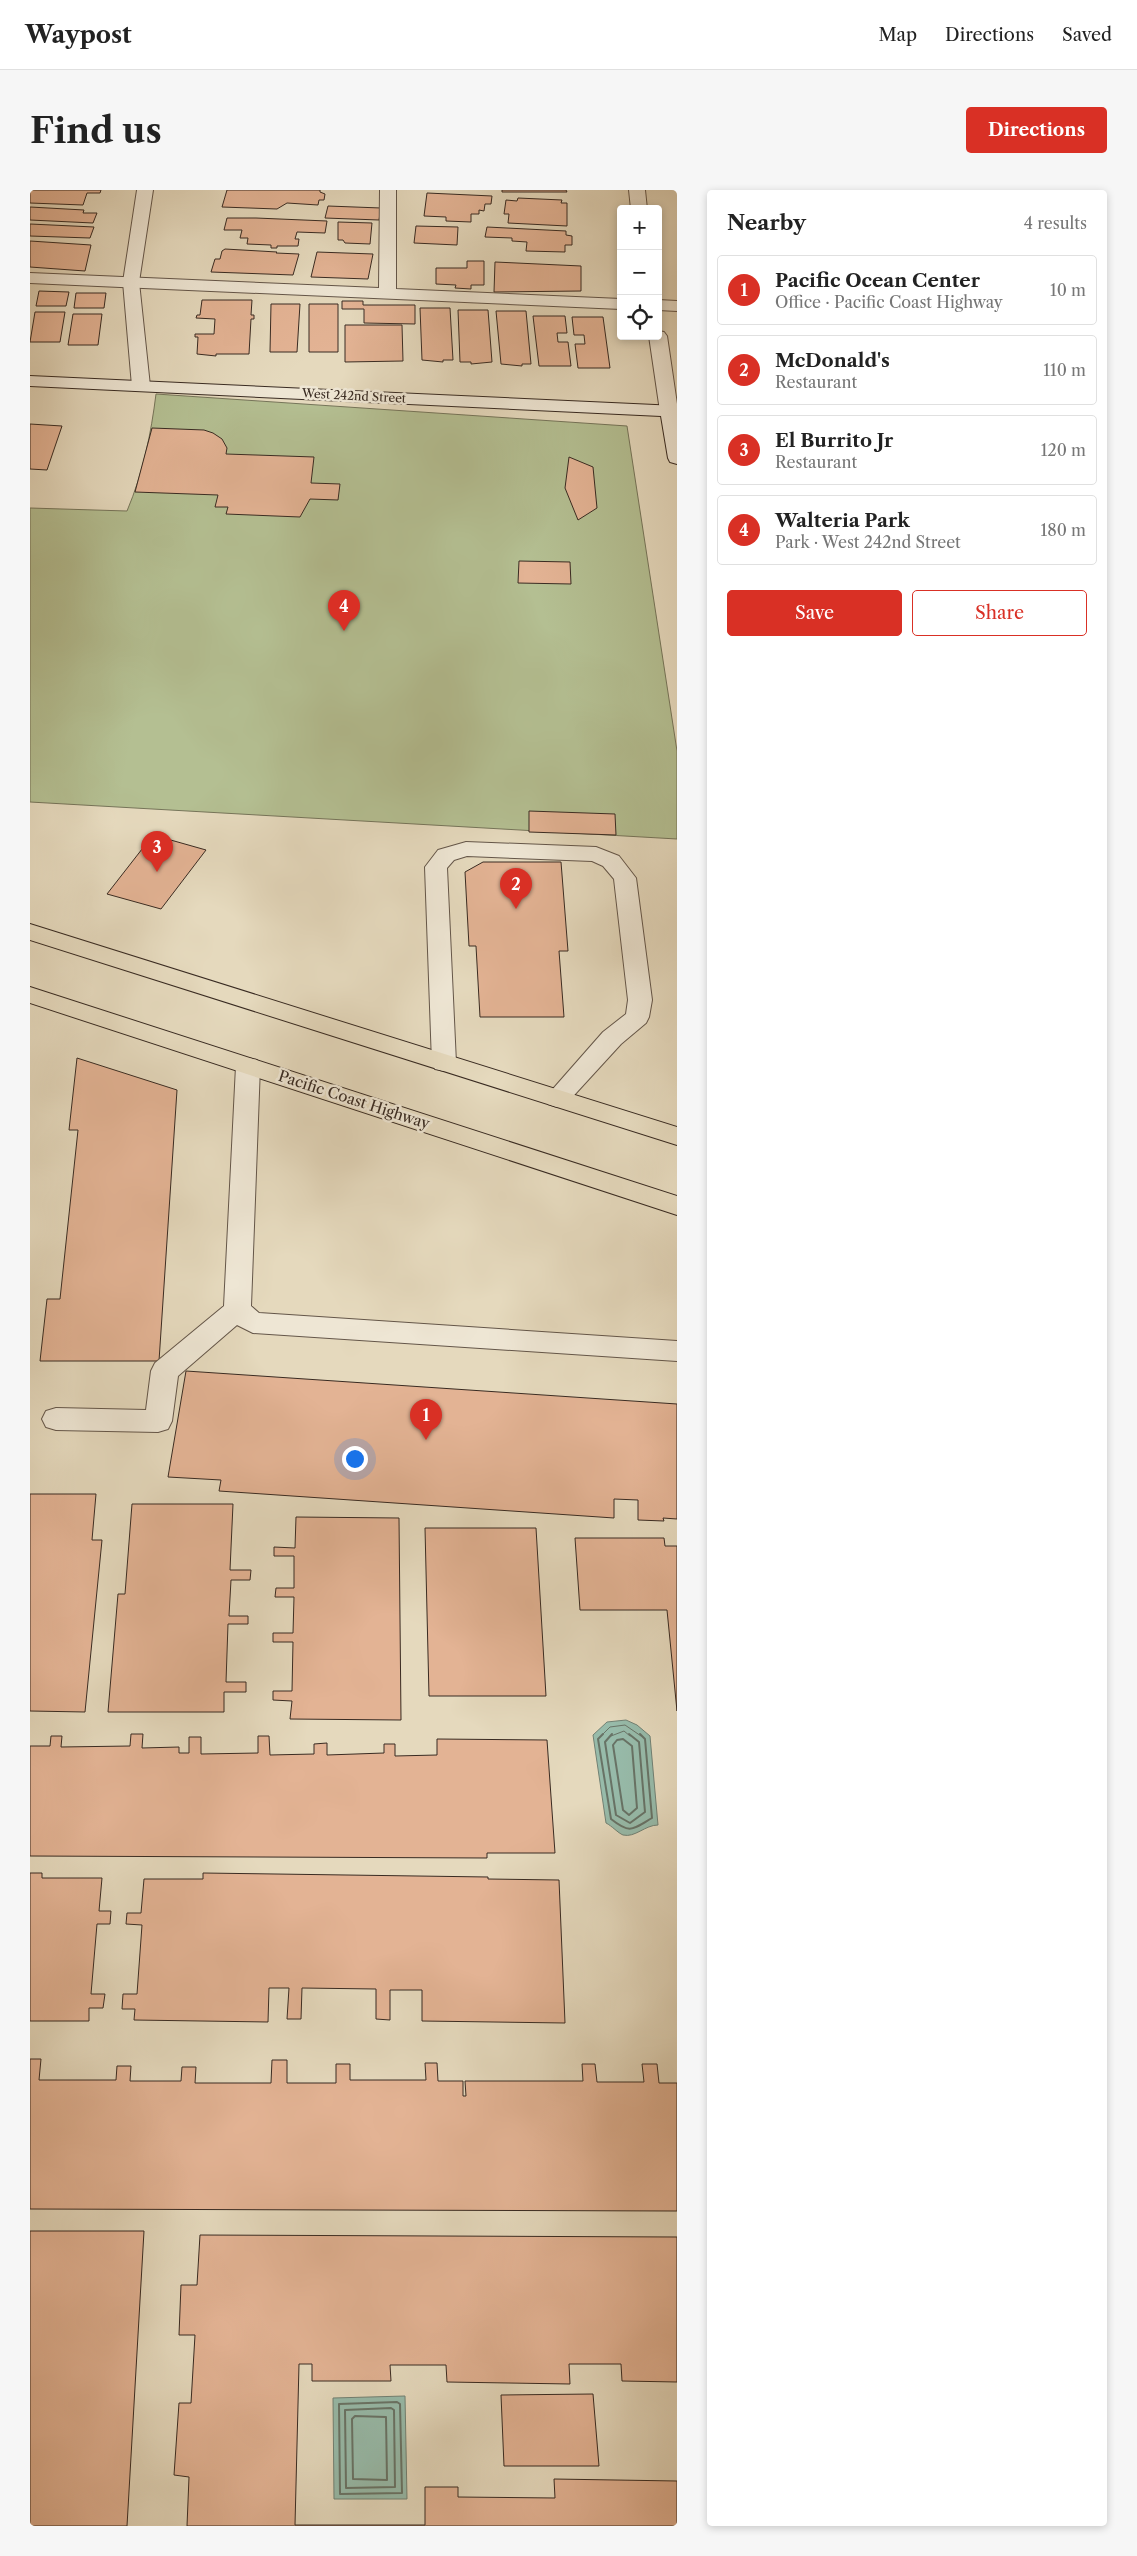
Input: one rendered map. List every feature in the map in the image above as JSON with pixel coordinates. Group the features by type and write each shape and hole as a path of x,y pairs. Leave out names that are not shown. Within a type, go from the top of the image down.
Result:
{"highway":[{"path":"30,932 677,1136"},
{"name":"Pacific Coast Highway","path":"30,995 677,1206"}],"street":[{"path":"141,386 130,282 145,190"},
{"path":"387,294 388,190"},
{"path":"637,190 639,205"},
{"path":"30,278 617,304"},
{"path":"662,305 677,306"},
{"path":"659,340 673,411 677,458"},
{"name":"West 242nd Street","path":"30,381 673,411"},
{"path":"444,1063 436,867 446,855 466,849 596,854 611,861 625,878 640,1000 637,1017 612,1038 557,1098"},
{"path":"56,1419 158,1421 164,1372 237,1310 248,1066"},
{"path":"237,1310 253,1323 677,1351"}],"shaded area":[{"path":"156,394 627,426 677,751 677,839 30,802 30,508 127,511 146,453"}],"water":[{"path":"626,1720 637,1725 650,1736 658,1825 632,1835 623,1835 606,1823 593,1735 607,1722"},
{"path":"405,2396 407,2499 334,2499 333,2398"}],"building":[{"path":"30,190 101,190 100,193 87,193 83,205 30,203"},
{"path":"227,190 320,190 320,192 325,194 324,200 319,200 318,205 287,203 277,209 222,207"},
{"path":"502,190 566,190 567,192 502,192"},
{"path":"427,193 492,196 491,204 485,204 484,211 479,210 479,214 471,214 471,222 446,221 446,217 424,216"},
{"path":"518,198 562,200 561,203 567,203 567,226 508,223 509,214 504,214 506,200 517,201"},
{"path":"328,206 381,208 379,220 325,218"},
{"path":"30,207 84,210 83,213 97,213 93,223 30,220"},
{"path":"227,218 327,221 325,233 297,232 295,239 299,239 298,246 277,246 277,248 271,248 271,245 247,244 248,238 240,238 242,230 224,230"},
{"path":"338,222 372,223 370,244 345,243 343,240 338,240"},
{"path":"30,224 94,227 90,238 30,236"},
{"path":"416,226 458,227 457,245 414,243"},
{"path":"487,227 566,231 566,235 572,236 572,245 565,245 565,252 526,251 527,242 512,241 512,238 485,237"},
{"path":"30,241 91,245 85,271 30,267"},
{"path":"225,249 299,254 293,275 211,272 215,259 220,259 222,251"},
{"path":"317,252 373,254 368,279 311,277"},
{"path":"467,261 484,261 484,285 471,285 471,289 455,288 456,285 436,284 436,268 467,268"},
{"path":"495,262 581,266 581,291 494,292"},
{"path":"39,291 69,292 66,306 36,306"},
{"path":"76,293 106,293 104,308 74,308"},
{"path":"202,300 252,300 251,315 254,315 254,319 251,319 249,354 216,354 216,356 197,354 198,337 195,337 195,334 214,334 215,319 196,318 197,315 200,315"},
{"path":"342,301 363,301 363,305 415,305 415,324 364,323 364,309 342,309"},
{"path":"271,304 300,304 297,352 270,352"},
{"path":"309,304 338,304 338,352 309,352"},
{"path":"420,308 450,308 453,360 443,360 443,362 422,360"},
{"path":"458,310 488,310 492,362 471,364 471,362 460,362"},
{"path":"496,311 526,311 531,364 522,364 522,366 501,364"},
{"path":"35,312 65,312 60,342 30,342"},
{"path":"73,314 102,314 98,345 68,345"},
{"path":"533,316 565,316 567,333 557,333 558,342 568,342 571,366 539,366"},
{"path":"572,317 603,317 610,368 578,368 575,344 585,344 584,335 574,335"},
{"path":"345,325 402,325 403,361 345,362"},
{"path":"30,424 62,426 47,470 30,469"},
{"path":"152,428 204,430 213,433 222,439 227,448 226,454 314,457 311,483 340,484 338,500 310,499 300,517 226,514 228,507 215,507 218,495 135,492"},
{"path":"569,457 593,467 597,508 578,520 565,488"},
{"path":"519,561 570,562 571,584 518,583"},
{"path":"529,811 615,814 616,835 529,832"},
{"path":"153,835 206,850 161,909 107,894"},
{"path":"483,862 561,862 568,951 559,951 564,1017 480,1017 476,946 469,946 465,872"},
{"path":"77,1058 177,1090 159,1361 40,1361 47,1299 60,1299 78,1130 69,1130"},
{"path":"186,1371 677,1404 677,1519 663,1518 664,1521 638,1520 638,1500 614,1499 614,1518 219,1491 221,1480 168,1477"},
{"path":"30,1494 96,1494 92,1540 102,1540 85,1712 30,1711"},
{"path":"132,1504 233,1504 230,1570 251,1570 250,1580 231,1580 229,1616 248,1616 248,1624 228,1624 226,1682 246,1682 246,1692 224,1692 224,1712 108,1712 118,1594 125,1594"},
{"path":"296,1517 399,1518 401,1720 290,1719 292,1701 273,1700 273,1691 292,1691 293,1642 273,1642 273,1633 293,1633 294,1597 275,1597 276,1588 294,1588 294,1556 274,1556 274,1547 295,1548"},
{"path":"425,1528 536,1528 546,1696 429,1696"},
{"path":"575,1538 664,1538 665,1546 677,1546 677,1711 667,1610 580,1610"},
{"path":"131,1734 143,1734 142,1748 179,1747 179,1753 189,1753 189,1737 201,1737 201,1754 258,1753 258,1736 269,1736 270,1755 314,1754 314,1744 327,1743 327,1755 384,1753 384,1744 395,1744 395,1756 437,1755 437,1739 547,1740 555,1853 487,1853 487,1858 30,1856 30,1746 50,1746 51,1736 62,1736 61,1747 130,1746"},
{"path":"30,1873 42,1873 42,1878 102,1878 99,1911 111,1911 110,1924 97,1924 91,1994 105,1994 103,2008 89,2008 89,2021 30,2021"},
{"path":"203,1873 488,1877 488,1879 559,1880 565,2023 422,2021 422,1990 390,1990 390,2020 376,2019 376,1989 302,1988 301,2019 287,2019 289,1988 269,1988 268,2022 134,2020 135,2009 122,2009 123,1994 137,1994 142,1925 126,1924 127,1913 141,1913 144,1879 203,1879"},
{"path":"30,2059 41,2059 39,2080 116,2080 117,2066 131,2066 130,2081 181,2081 182,2067 196,2067 195,2083 271,2083 272,2060 287,2060 287,2083 336,2083 336,2064 350,2064 350,2080 426,2080 425,2063 437,2063 438,2081 463,2081 463,2096 466,2096 465,2081 583,2081 582,2064 595,2064 597,2082 644,2082 642,2064 657,2064 659,2083 677,2083 677,2211 30,2209"},
{"path":"30,2231 144,2231 127,2526 30,2526"},
{"path":"200,2235 677,2237 677,2382 622,2381 621,2364 569,2364 570,2384 447,2382 446,2365 390,2365 391,2381 312,2381 312,2364 299,2364 295,2525 425,2525 425,2487 458,2487 458,2497 555,2498 554,2479 677,2481 677,2526 187,2526 189,2477 174,2475 179,2403 191,2403 195,2335 179,2335 181,2285 197,2285"},
{"path":"593,2394 599,2466 504,2466 501,2395"}],"place":[{"name":"Walteria Park","path":"344,631"},
{"name":"El Burrito Jr","path":"157,872"},
{"name":"McDonald's","path":"516,909"},
{"name":"Pacific Ocean Center","path":"426,1440"}]}
